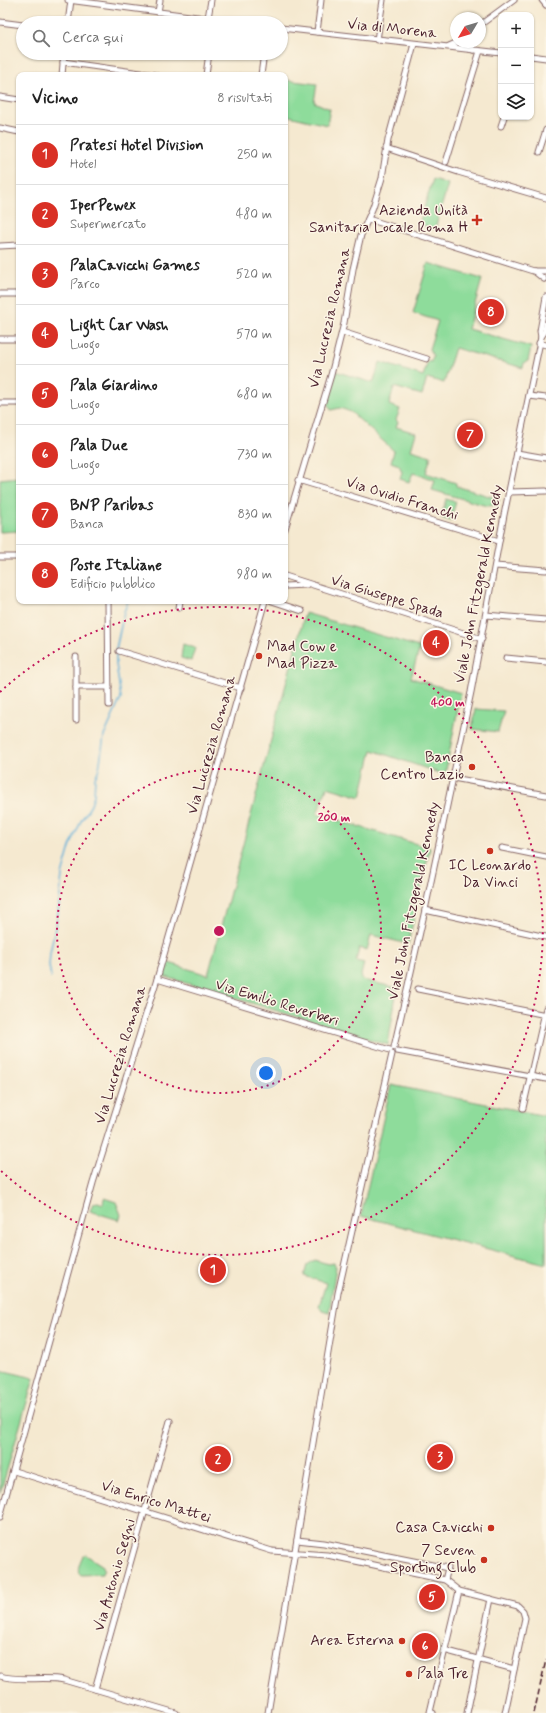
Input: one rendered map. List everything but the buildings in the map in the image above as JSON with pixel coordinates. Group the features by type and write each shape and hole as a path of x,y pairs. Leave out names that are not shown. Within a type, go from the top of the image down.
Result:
{"street":[{"path":"68,0 191,16"},
{"path":"69,16 71,0"},
{"path":"158,12 160,0"},
{"path":"208,16 211,0"},
{"path":"317,32 321,0"},
{"path":"378,40 383,0"},
{"path":"486,21 514,0"},
{"path":"542,0 546,5"},
{"path":"0,22 16,24"},
{"name":"Via di Morena","path":"288,29 498,53"},
{"name":"Via Lucrezia Romana","path":"288,519 298,480 331,375 342,332 355,260 362,232 383,175 386,148 414,44"},
{"path":"446,47 450,45"},
{"path":"446,162 480,51"},
{"path":"534,56 544,57"},
{"path":"207,72 209,60"},
{"path":"261,72 263,60"},
{"path":"62,72 63,62 134,72"},
{"path":"0,97 16,100"},
{"path":"501,126 503,120"},
{"path":"0,128 16,131"},
{"path":"539,152 546,130"},
{"path":"386,148 458,172 546,198"},
{"path":"368,219 533,271 546,272 545,281"},
{"path":"0,246 16,245"},
{"path":"533,271 545,281"},
{"path":"0,294 16,294"},
{"name":"Viale John Fitzgerald Kennedy","path":"541,337 540,331 546,297"},
{"name":"Viale John Fitzgerald Kennedy","path":"268,1713 293,1553 297,1540 338,1293 425,910 482,639 499,541 528,396 539,343 545,331 546,324"},
{"path":"342,332 427,359"},
{"path":"0,339 16,339"},
{"path":"539,343 546,345"},
{"path":"528,396 546,398"},
{"path":"0,403 16,403"},
{"path":"517,453 546,458"},
{"name":"Via Ovidio Franchi","path":"298,480 499,541"},
{"path":"509,492 546,491"},
{"path":"288,505 292,506"},
{"path":"0,557 16,557"},
{"path":"495,566 546,570"},
{"name":"Via Giuseppe Spada","path":"288,577 482,639"},
{"name":"Via Giuseppe Spada","path":"288,586 309,585"},
{"path":"108,604 109,705"},
{"path":"179,608 180,604"},
{"name":"Via Lucrezia Romana","path":"0,1517 93,1183 157,979 264,604"},
{"path":"281,604 302,611"},
{"path":"486,615 546,620"},
{"path":"119,651 241,688"},
{"path":"76,657 76,720"},
{"path":"506,658 546,662"},
{"path":"76,687 109,687"},
{"path":"453,778 546,795"},
{"path":"502,848 546,857"},
{"path":"425,910 546,937"},
{"name":"Via Emilio Reverberi","path":"157,979 393,1050 546,1079"},
{"path":"418,989 545,1015"},
{"path":"523,1108 529,1076 546,1008"},
{"name":"Via Antonio Segni","path":"95,1689 170,1421"},
{"name":"Via Enrico Mattei","path":"14,1471 272,1551 327,1555 445,1580"},
{"path":"297,1540 324,1542 448,1568 445,1580 459,1591 518,1606 524,1613 525,1619 505,1713"},
{"path":"431,1713 444,1650 459,1591"},
{"path":"467,1713 491,1599"},
{"path":"444,1650 514,1669"},
{"path":"0,1676 14,1678 58,1679 176,1713"}],"green space":[{"path":"288,80 317,84 314,102 330,109 327,125 288,116"},
{"path":"433,179 448,184 435,229 419,224"},
{"path":"428,263 482,279 468,329 531,347 528,361 524,363 523,368 455,348 444,383 427,378 422,395 394,387 389,405 400,409 396,420 398,422 396,427 416,433 411,450 431,456 426,473 456,483 456,486 499,499 498,505 487,506 432,490 435,480 413,473 409,482 400,479 402,472 399,465 391,462 394,451 351,412 340,408 331,410 327,403 335,371 373,383 380,362 423,376 428,361 431,362 433,356 429,349 438,321 413,313"},
{"path":"16,477 16,531 0,532 0,479"},
{"path":"446,499 456,502 450,521 441,518"},
{"path":"305,613 422,648 419,650 411,678 461,693 445,775 372,750 361,797 327,787 317,814 430,848 408,944 371,935 367,950 359,948 356,961 364,963 361,975 363,980 397,988 388,1045 163,976 166,962 208,975"},
{"path":"183,644 195,648 191,661 181,658"},
{"path":"476,709 504,711 498,732 472,729"},
{"path":"391,1085 546,1116 546,1264 361,1216"},
{"path":"104,1198 116,1202 121,1215 119,1220 90,1211 93,1203 98,1202 103,1204"},
{"path":"315,1260 328,1264 334,1263 336,1267 329,1313 322,1311 319,1306 326,1283 304,1276 307,1265"},
{"path":"0,1370 34,1378 0,1494"},
{"path":"86,1555 103,1566 104,1569 102,1574 79,1574 78,1570 80,1563 83,1556"}],"waterway":[{"path":"51,977 49,966 50,953 58,913 62,875 70,847 81,821 91,805 104,736 121,698 116,664 116,649 127,604"}],"railway":[{"path":"534,1713 546,1660"}],"place":[{"name":"Azienda Unità Sanitaria Locale Roma H","path":"477,220"},
{"name":"Poste Italiane","path":"491,312"},
{"name":"BNP Paribas","path":"470,435"},
{"name":"Light Car Wash","path":"436,643"},
{"name":"Mad Cow e Mad Pizza","path":"259,656"},
{"name":"Banca Centro Lazio","path":"472,767"},
{"name":"IC Leonardo Da Vinci","path":"490,851"},
{"name":"Pratesi Hotel Division","path":"213,1270"},
{"name":"PalaCavicchi Games","path":"440,1457"},
{"name":"IperPewex","path":"218,1459"},
{"name":"Casa Cavicchi","path":"491,1528"},
{"name":"7 Seven Sporting Club","path":"484,1560"},
{"name":"Pala Giardino","path":"432,1597"},
{"name":"Area Esterna","path":"402,1641"},
{"name":"Pala Due","path":"425,1646"},
{"name":"Pala Tre","path":"409,1674"}]}
